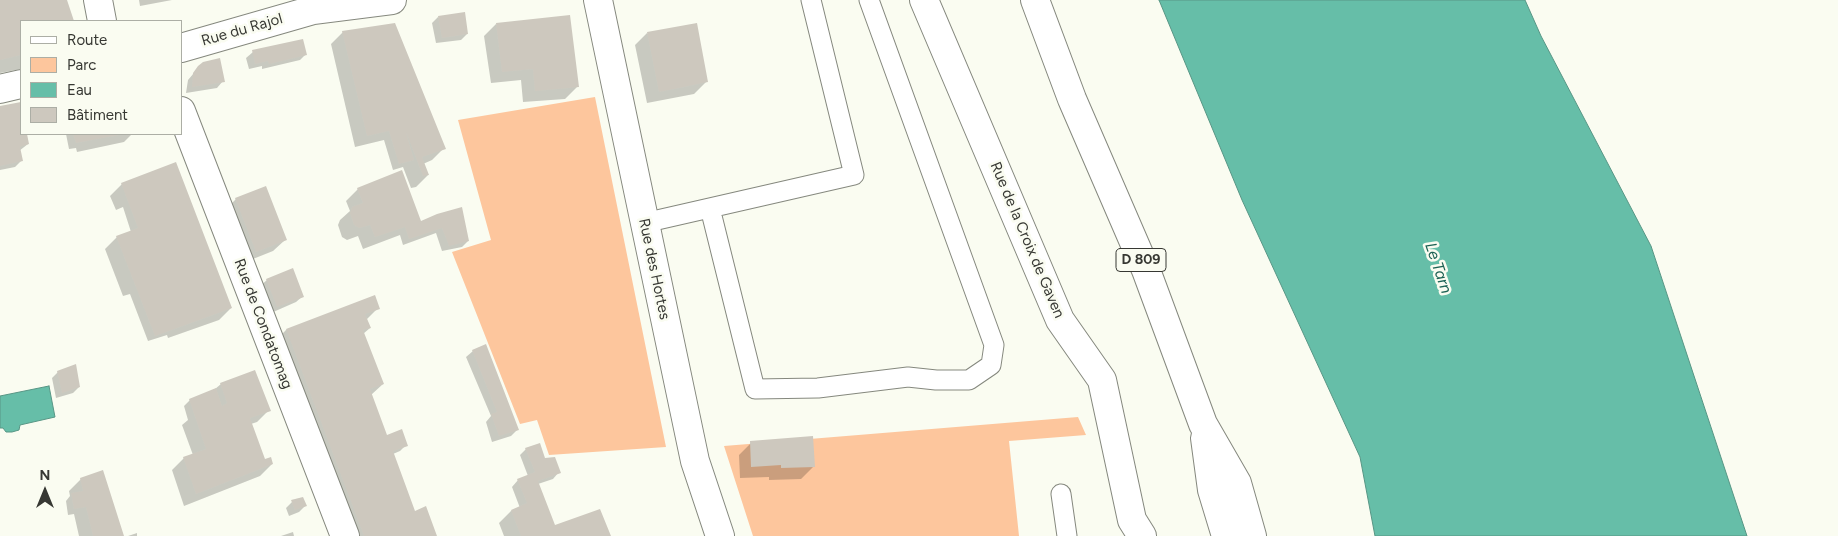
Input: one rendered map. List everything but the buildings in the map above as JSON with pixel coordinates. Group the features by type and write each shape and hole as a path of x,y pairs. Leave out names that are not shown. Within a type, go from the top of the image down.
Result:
{"street":[{"path":"98,0 102,20"},
{"name":"Rue du Rajol","path":"182,48 313,10 392,0"},
{"name":"Rue des Hortes","path":"598,0 695,461 720,536"},
{"name":"Rue de la Croix de Gaven","path":"924,0 1060,320 1102,380 1132,520 1142,536"},
{"name":"D 809","path":"1019,0 1072,99"},
{"name":"D 809","path":"1035,0 1072,99 1146,270 1203,424 1237,483 1252,536"},
{"path":"0,89 20,84"},
{"name":"Rue de Condatomag","path":"182,114 346,536"},
{"name":"D 809","path":"1203,424 1212,490 1226,536"}],"lane":[{"path":"644,223 854,175 811,0"},
{"path":"710,208 756,389 818,388 908,377 936,380 969,380 991,365 994,345 870,0"},
{"path":"1061,494 1067,536"}],"green space":[{"path":"595,97 666,447 549,455 537,420 520,424 452,252 491,240 458,120"},
{"path":"1078,417 1086,435 1009,441 1019,536 753,536 724,446"}],"water":[{"name":"Le Tarn","path":"1159,0 1525,0 1541,36 1651,246 1747,536 1375,536 1360,457 1242,200"},
{"path":"49,386 55,417 20,425 19,430 12,432 6,432 3,428 0,428 0,396"}]}
